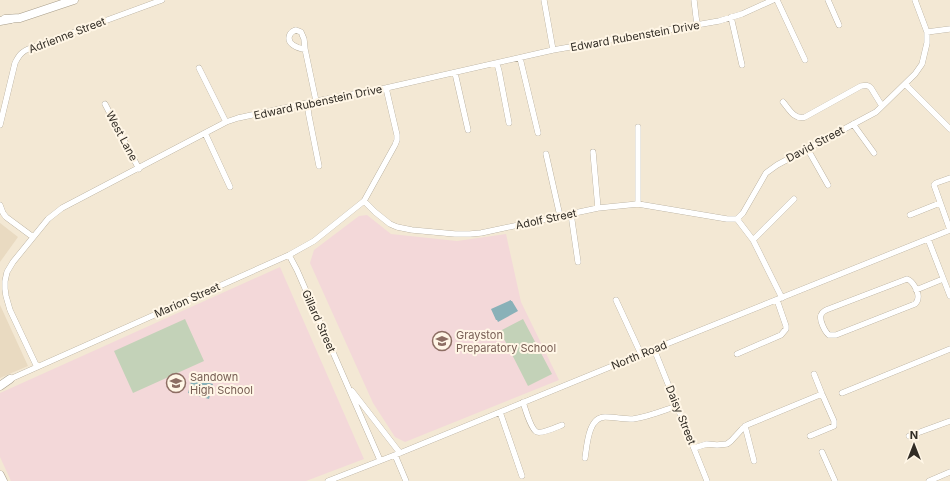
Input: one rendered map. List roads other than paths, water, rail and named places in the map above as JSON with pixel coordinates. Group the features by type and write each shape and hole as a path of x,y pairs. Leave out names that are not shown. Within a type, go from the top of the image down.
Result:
{"street":[{"path":"0,20 35,14 74,0"},
{"name":"Adrienne Street","path":"0,125 15,64 22,52 162,0"},
{"path":"544,0 553,50"},
{"path":"694,0 697,25"},
{"name":"Edward Rubenstein Drive","path":"37,367 10,310 5,289 7,272 12,262 48,219 62,208 139,169 226,122 238,118 497,64 553,50 719,21 742,14 773,0"},
{"path":"777,0 805,60"},
{"path":"828,0 839,25"},
{"path":"915,0 928,32 950,29"},
{"path":"731,17 742,65"},
{"name":"David Street","path":"737,219 743,213 766,173 807,148 876,112 905,84 922,64 928,32"},
{"path":"306,49 316,102"},
{"path":"520,58 538,133"},
{"path":"497,64 509,123"},
{"path":"199,68 226,122"},
{"path":"455,73 468,130"},
{"path":"905,84 950,129"},
{"path":"783,102 796,117 800,118 805,117 861,86 869,85 882,106"},
{"path":"364,201 397,140 396,128 386,88"},
{"name":"West Lane","path":"105,104 139,169"},
{"path":"307,104 319,166"},
{"path":"853,124 874,153"},
{"path":"638,127 638,204"},
{"path":"205,133 230,187"},
{"path":"807,148 828,185"},
{"path":"593,152 598,208"},
{"path":"546,154 560,216"},
{"path":"950,178 935,184 950,230"},
{"path":"753,240 794,199"},
{"name":"Adolf Street","path":"364,201 390,224 397,227 455,234 481,233 598,208 638,204 727,220 737,219"},
{"name":"Marion Street","path":"10,379 289,255 314,241 364,201"},
{"path":"910,214 940,203"},
{"path":"0,206 6,217 33,237"},
{"path":"571,214 578,262"},
{"path":"737,219 753,240 779,299 786,326 786,329 781,335 737,354"},
{"name":"North Road","path":"328,481 950,230"},
{"path":"928,239 949,293"},
{"name":"Gillard Street","path":"289,255 380,460"},
{"path":"916,290 943,279"},
{"path":"904,280 912,281 916,290 918,298 915,304 836,335 829,335 826,333 820,319 820,316 826,310 904,280"},
{"path":"616,300 641,354"},
{"name":"Daisy Street","path":"654,349 694,448 705,480"},
{"path":"842,393 950,349"},
{"path":"810,436 834,426 834,421 814,374"},
{"path":"0,385 10,379"},
{"name":"Gillard Street","path":"348,386 397,454 406,481"},
{"path":"694,448 707,444 726,444 731,441 745,426 822,394"},
{"path":"523,402 534,431 541,432 562,425"},
{"path":"585,458 588,435 598,419 604,417 631,419 648,416 677,406"},
{"path":"500,412 522,476"},
{"path":"909,436 950,421"},
{"path":"745,426 754,461"},
{"path":"822,452 835,481"},
{"path":"929,481 950,472"},
{"path":"0,475 3,481"}],"water":[{"path":"511,300 518,311 498,322 491,309"},
{"path":"192,378 213,384 209,399 188,393"}],"place":[{"name":"Grayston Preparatory School","path":"442,341"},
{"name":"Sandown High School","path":"176,383"}]}
